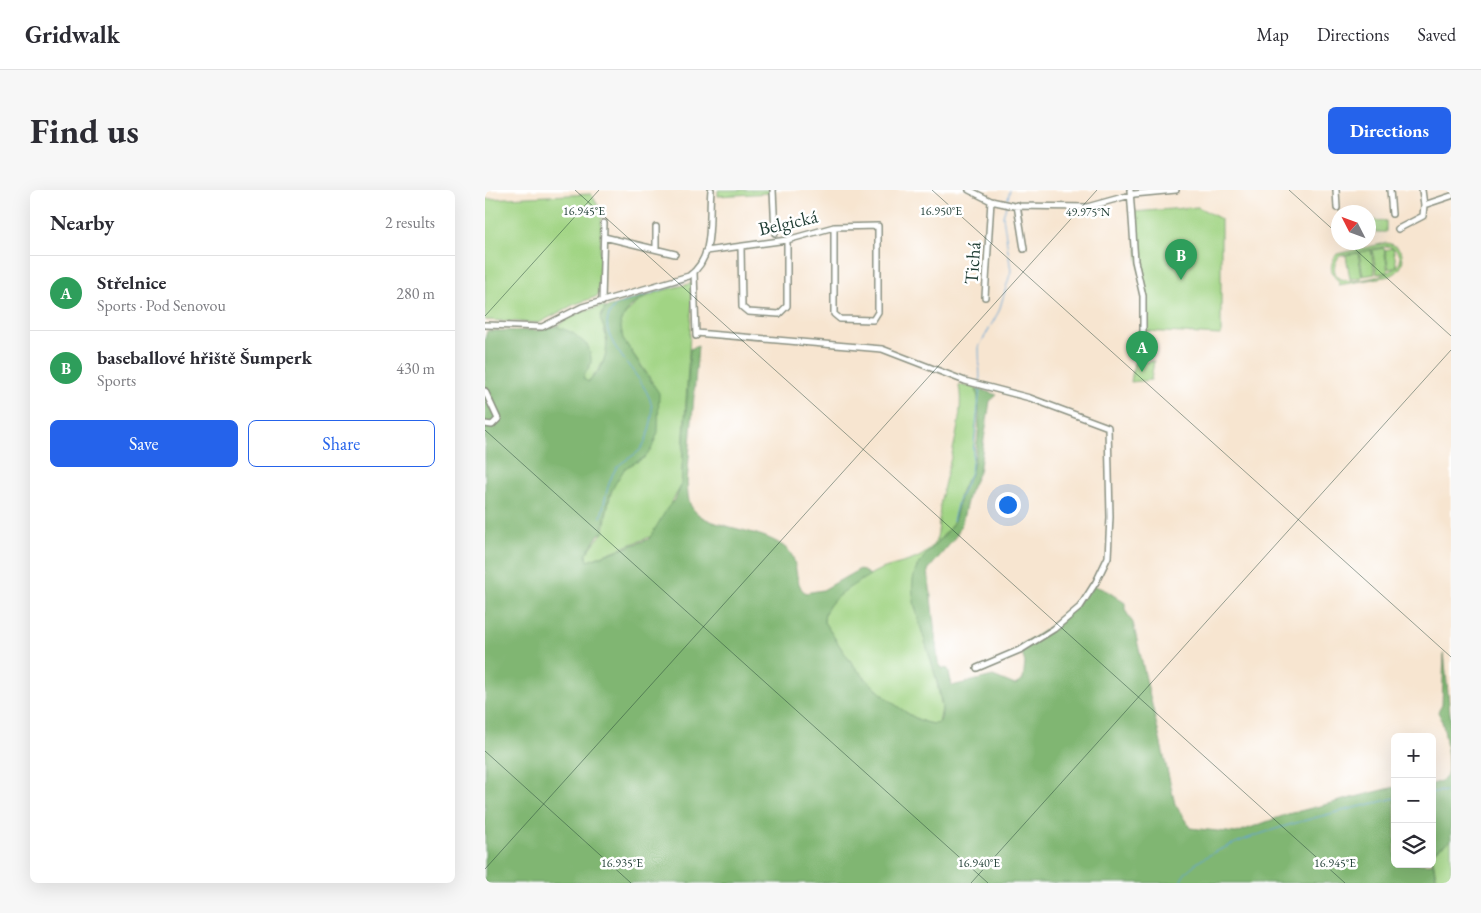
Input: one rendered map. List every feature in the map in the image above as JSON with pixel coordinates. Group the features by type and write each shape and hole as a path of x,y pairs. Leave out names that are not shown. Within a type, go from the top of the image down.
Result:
{"street":[{"path":"485,326 542,327 582,307 679,280 694,272 699,268 706,251 710,227 711,190"},
{"path":"773,190 775,234"},
{"path":"969,190 991,201 1017,205 1087,207 1129,193 1177,190"},
{"path":"1336,190 1337,205"},
{"path":"1390,190 1392,214"},
{"path":"1398,229 1420,218 1424,212 1425,204 1422,190"},
{"path":"1129,193 1135,261 1143,296 1143,332"},
{"path":"1425,204 1451,196"},
{"name":"Tichá","path":"985,297 991,201"},
{"path":"1017,205 1024,249"},
{"path":"602,302 604,223"},
{"name":"Belgická","path":"706,251 787,240 834,227 878,226 877,317 869,320 840,319 834,314 834,227"},
{"path":"656,228 656,249"},
{"path":"604,237 675,254"},
{"path":"741,247 743,307 748,312 779,314 787,306 787,240"},
{"path":"694,272 696,335 881,349 965,381 1030,398 1108,426 1110,517 1108,557 1096,582 1080,608 1053,629 1022,650 977,668"},
{"path":"485,391 498,419 492,425 485,424"}],"green space":[{"path":"718,190 770,190 770,193 718,196"},
{"path":"591,194 602,212 598,296 573,305 539,323 485,320 485,199"},
{"path":"1198,207 1221,219 1221,335 1145,331 1145,292 1139,268 1133,212"},
{"path":"1376,220 1386,221 1386,232 1376,232"},
{"path":"1386,243 1393,245 1398,248 1403,257 1400,268 1390,276 1339,285 1340,282 1336,279 1331,269 1337,254 1355,250 1369,250 1340,256 1337,259 1336,274 1341,279 1351,281 1379,276 1396,268 1400,262 1399,254 1388,246 1376,248 1376,245"},
{"path":"1384,248 1388,272 1377,274 1372,250"},
{"path":"1393,248 1397,267 1389,269 1385,250"},
{"path":"1371,250 1375,274 1363,276 1359,252"},
{"path":"1358,253 1362,277 1350,279 1346,255"},
{"path":"693,283 681,486 652,536 588,561 586,554 604,530 610,497 616,480 625,468 645,456 651,450 652,381 623,339 620,322 627,312 643,299 661,291"},
{"path":"649,294 630,307 620,322 623,339 659,393 658,432 651,450 644,458 625,468 615,484 610,494 603,528 605,532 599,534 586,554 588,561 649,539 668,507 675,500 681,486 690,349 698,346 687,482 691,506 700,516 711,521 778,542 788,550 794,559 799,583 805,593 823,590 860,569 870,575 848,588 834,600 825,614 824,622 851,662 882,694 919,720 930,724 939,723 942,712 940,696 917,613 913,594 913,580 918,565 952,524 960,495 971,473 979,429 979,407 976,388 997,395 990,401 979,472 969,493 962,523 955,538 928,570 938,662 942,668 948,669 952,686 993,676 1015,685 1023,680 1025,663 1020,645 1059,619 1090,584 1107,591 1125,603 1125,610 1133,623 1175,804 1190,828 1236,833 1288,814 1391,788 1391,868 1434,868 1437,883 485,883 485,339 487,331 542,330 556,326 573,333 588,346 591,363 583,378 588,382 600,368 606,353 606,336 600,319 605,308"},
{"path":"603,306 605,308 600,319 606,336 606,353 600,368 587,382 583,378 591,363 570,332 556,326 579,313"},
{"path":"1154,361 1151,380 1131,382 1134,363"},
{"path":"959,386 976,388 979,400 972,471 961,490 953,524 917,566 913,600 934,669 942,708 939,723 930,724 907,713 871,684 851,662 824,622 829,606 850,587 881,569 924,554 936,540 940,506 960,413"},
{"path":"1444,653 1451,724 1451,840 1436,850 1436,783 1446,777 1448,764 1445,735 1438,712 1442,705"},
{"path":"1451,840 1451,883 1437,883 1434,868 1436,850"}],"waterway":[{"path":"1007,202 1010,190"},
{"path":"980,382 979,347 999,311 1011,271 1003,216 1006,206"},
{"path":"601,517 612,475 620,465 639,451 645,443 652,419 652,409 643,386 611,339 608,328 609,316 616,305 692,279"},
{"path":"953,521 958,501 971,472 980,388"},
{"path":"1436,792 1451,791"},
{"path":"1180,883 1190,868 1212,854 1242,841 1276,829 1391,799"}],"place":[{"name":"baseballové hřiště Šumperk","path":"1181,280"},
{"name":"Střelnice","path":"1142,372"}]}
